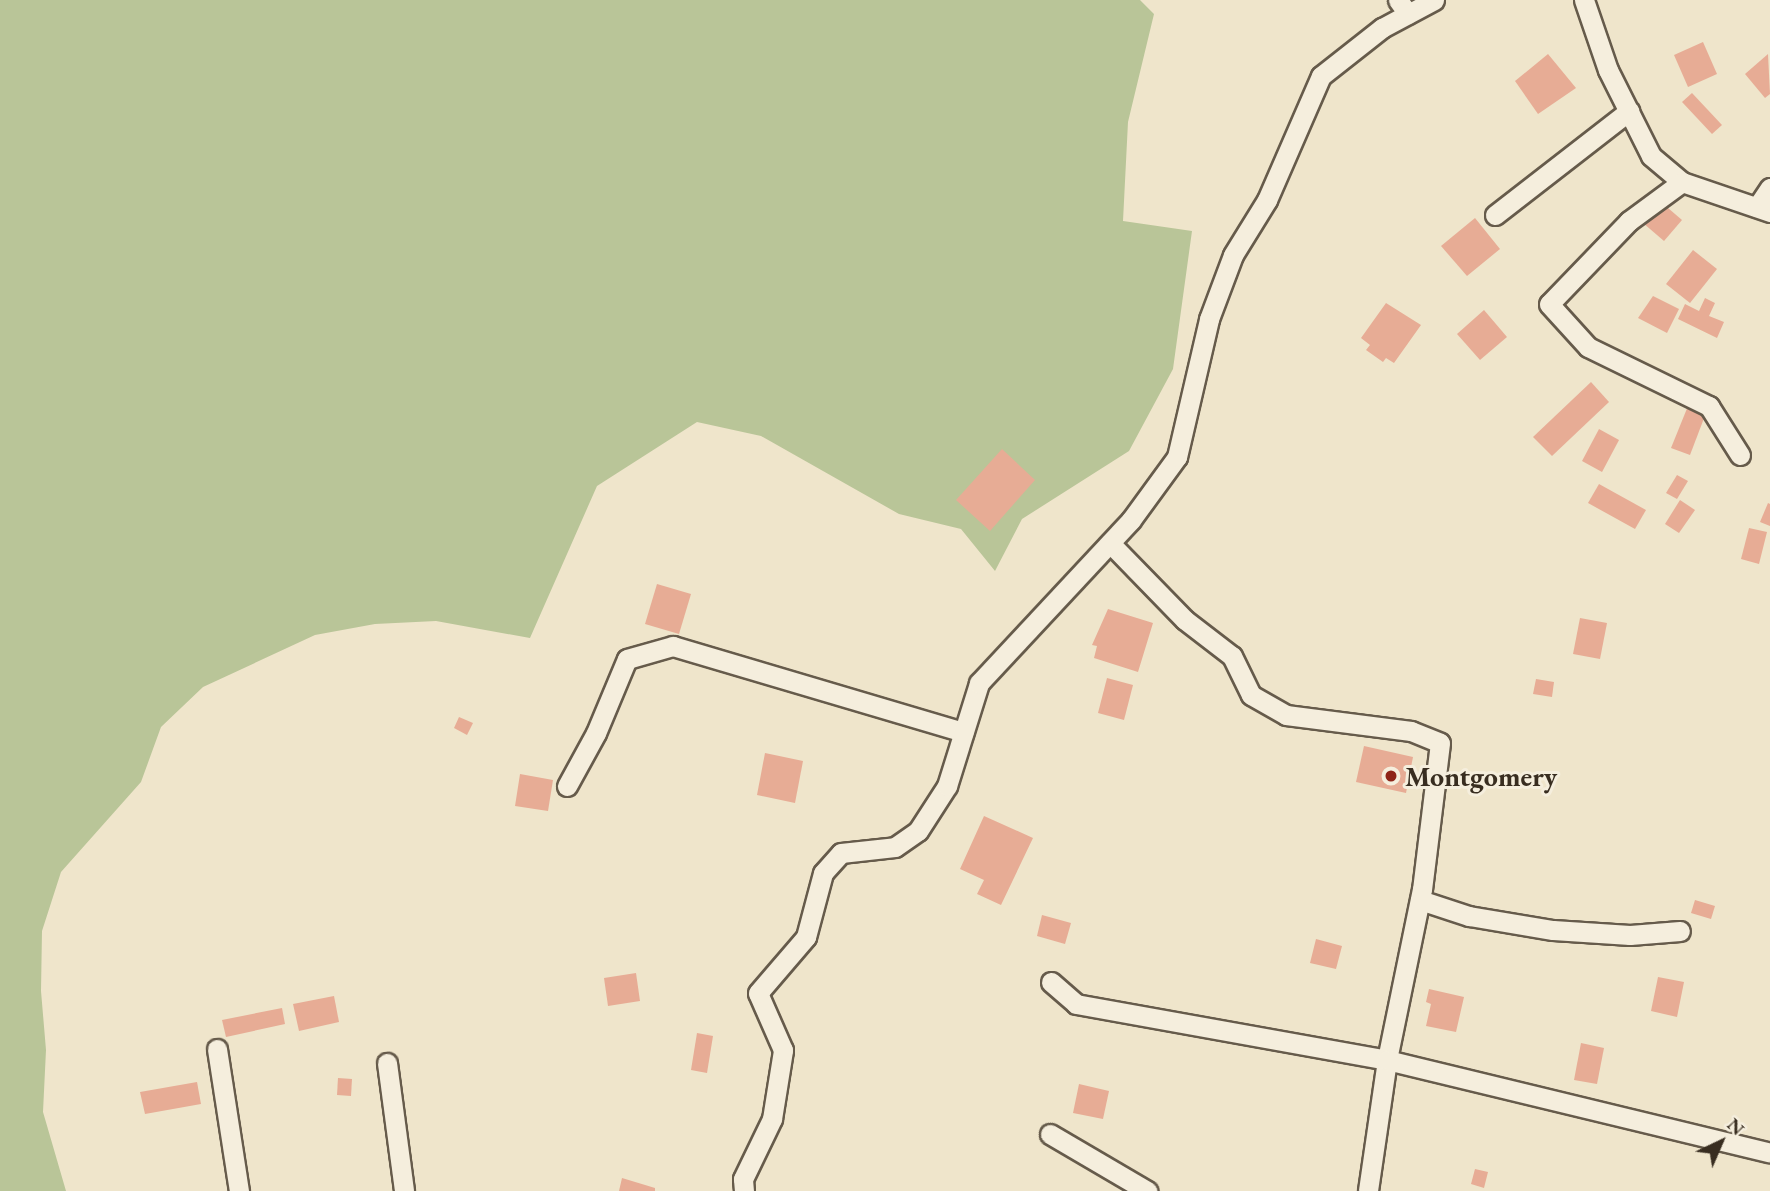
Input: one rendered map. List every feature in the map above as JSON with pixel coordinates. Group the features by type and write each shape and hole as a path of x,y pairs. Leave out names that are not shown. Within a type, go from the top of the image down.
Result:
{"street":[{"path":"744,1191 743,1179 772,1119 783,1050 758,993 806,937 823,873 841,853 895,847 918,831 947,786 979,683 1110,543 1177,457 1209,319 1233,255 1267,200 1321,76 1382,28 1403,7 1434,0"},
{"path":"1584,0 1608,70 1651,156 1682,182 1763,209 1770,188"},
{"path":"1495,215 1629,111"},
{"path":"1682,182 1629,221 1549,304 1588,347 1709,405 1740,455"},
{"path":"1110,543 1185,620 1232,656 1251,695 1286,715 1411,731 1440,743 1420,900 1387,1060 1368,1191"},
{"path":"567,786 596,733 627,659 673,646 964,732"},
{"path":"1420,900 1469,916 1553,930 1630,935 1680,931"},
{"path":"1051,982 1076,1004 1387,1060 1770,1153"},
{"path":"217,1049 239,1191"},
{"path":"387,1063 404,1191"},
{"path":"1050,1135 1147,1191"}],"green space":[{"path":"0,0 1140,0 1154,14 1128,122 1123,221 1192,231 1173,369 1129,451 1022,519 995,571 961,529 899,514 761,436 697,422 597,486 530,638 436,621 375,624 315,635 203,687 161,727 141,782 61,872 42,931 41,991 46,1050 43,1112 66,1191 0,1191"}],"building":[{"path":"1703,42 1717,74 1688,87 1674,55"},
{"path":"1548,54 1576,88 1538,114 1515,81"},
{"path":"1768,54 1770,94 1765,98 1745,74"},
{"path":"1692,93 1722,125 1712,134 1682,102"},
{"path":"1661,202 1682,220 1664,241 1643,223"},
{"path":"1475,218 1500,249 1467,276 1441,246"},
{"path":"1693,250 1717,269 1690,303 1666,284"},
{"path":"1653,296 1679,309 1667,333 1638,318"},
{"path":"1705,298 1715,303 1709,316 1724,322 1717,338 1678,319 1685,304 1699,311"},
{"path":"1386,303 1421,325 1394,363 1386,358 1383,362 1366,350 1370,345 1361,338"},
{"path":"1484,310 1507,337 1480,360 1457,334"},
{"path":"1591,382 1609,402 1552,456 1533,437"},
{"path":"1688,406 1706,413 1690,455 1671,448"},
{"path":"1599,429 1619,440 1602,472 1582,461"},
{"path":"1002,449 1035,480 990,531 956,500"},
{"path":"1677,475 1688,481 1677,499 1666,493"},
{"path":"1599,484 1646,510 1635,529 1588,503"},
{"path":"1680,500 1695,510 1679,533 1665,524"},
{"path":"1768,503 1770,504 1770,526 1760,522"},
{"path":"1749,528 1767,532 1759,564 1741,559"},
{"path":"657,584 691,594 679,634 645,624"},
{"path":"1108,609 1153,623 1138,672 1094,658 1097,646 1092,645"},
{"path":"1580,618 1607,623 1600,659 1573,654"},
{"path":"1107,678 1133,685 1124,720 1098,713"},
{"path":"1536,679 1554,682 1552,697 1533,694"},
{"path":"459,717 473,723 467,735 454,728"},
{"path":"1364,746 1413,757 1406,793 1356,782"},
{"path":"765,753 803,761 795,803 757,795"},
{"path":"520,774 553,780 548,811 515,806"},
{"path":"984,816 1033,838 1001,905 977,894 984,880 960,869"},
{"path":"1695,900 1715,906 1711,919 1691,913"},
{"path":"1042,915 1071,923 1065,944 1037,936"},
{"path":"1316,939 1342,946 1336,969 1310,963"},
{"path":"636,973 640,1001 608,1006 604,978"},
{"path":"1658,977 1684,982 1677,1017 1651,1011"},
{"path":"1429,989 1464,997 1456,1032 1426,1026 1431,1004 1426,1002"},
{"path":"334,996 339,1022 299,1031 293,1004"},
{"path":"282,1008 285,1024 226,1037 222,1020"},
{"path":"697,1033 713,1036 707,1073 691,1070"},
{"path":"1581,1043 1604,1048 1597,1084 1574,1080"},
{"path":"338,1078 352,1079 351,1096 337,1095"},
{"path":"197,1082 201,1104 145,1114 140,1092"},
{"path":"1079,1084 1109,1091 1103,1119 1073,1113"},
{"path":"1475,1169 1488,1172 1484,1188 1471,1184"},
{"path":"622,1178 655,1188 655,1191 619,1191"}],"place":[{"name":"Montgomery","path":"1391,776"}]}
